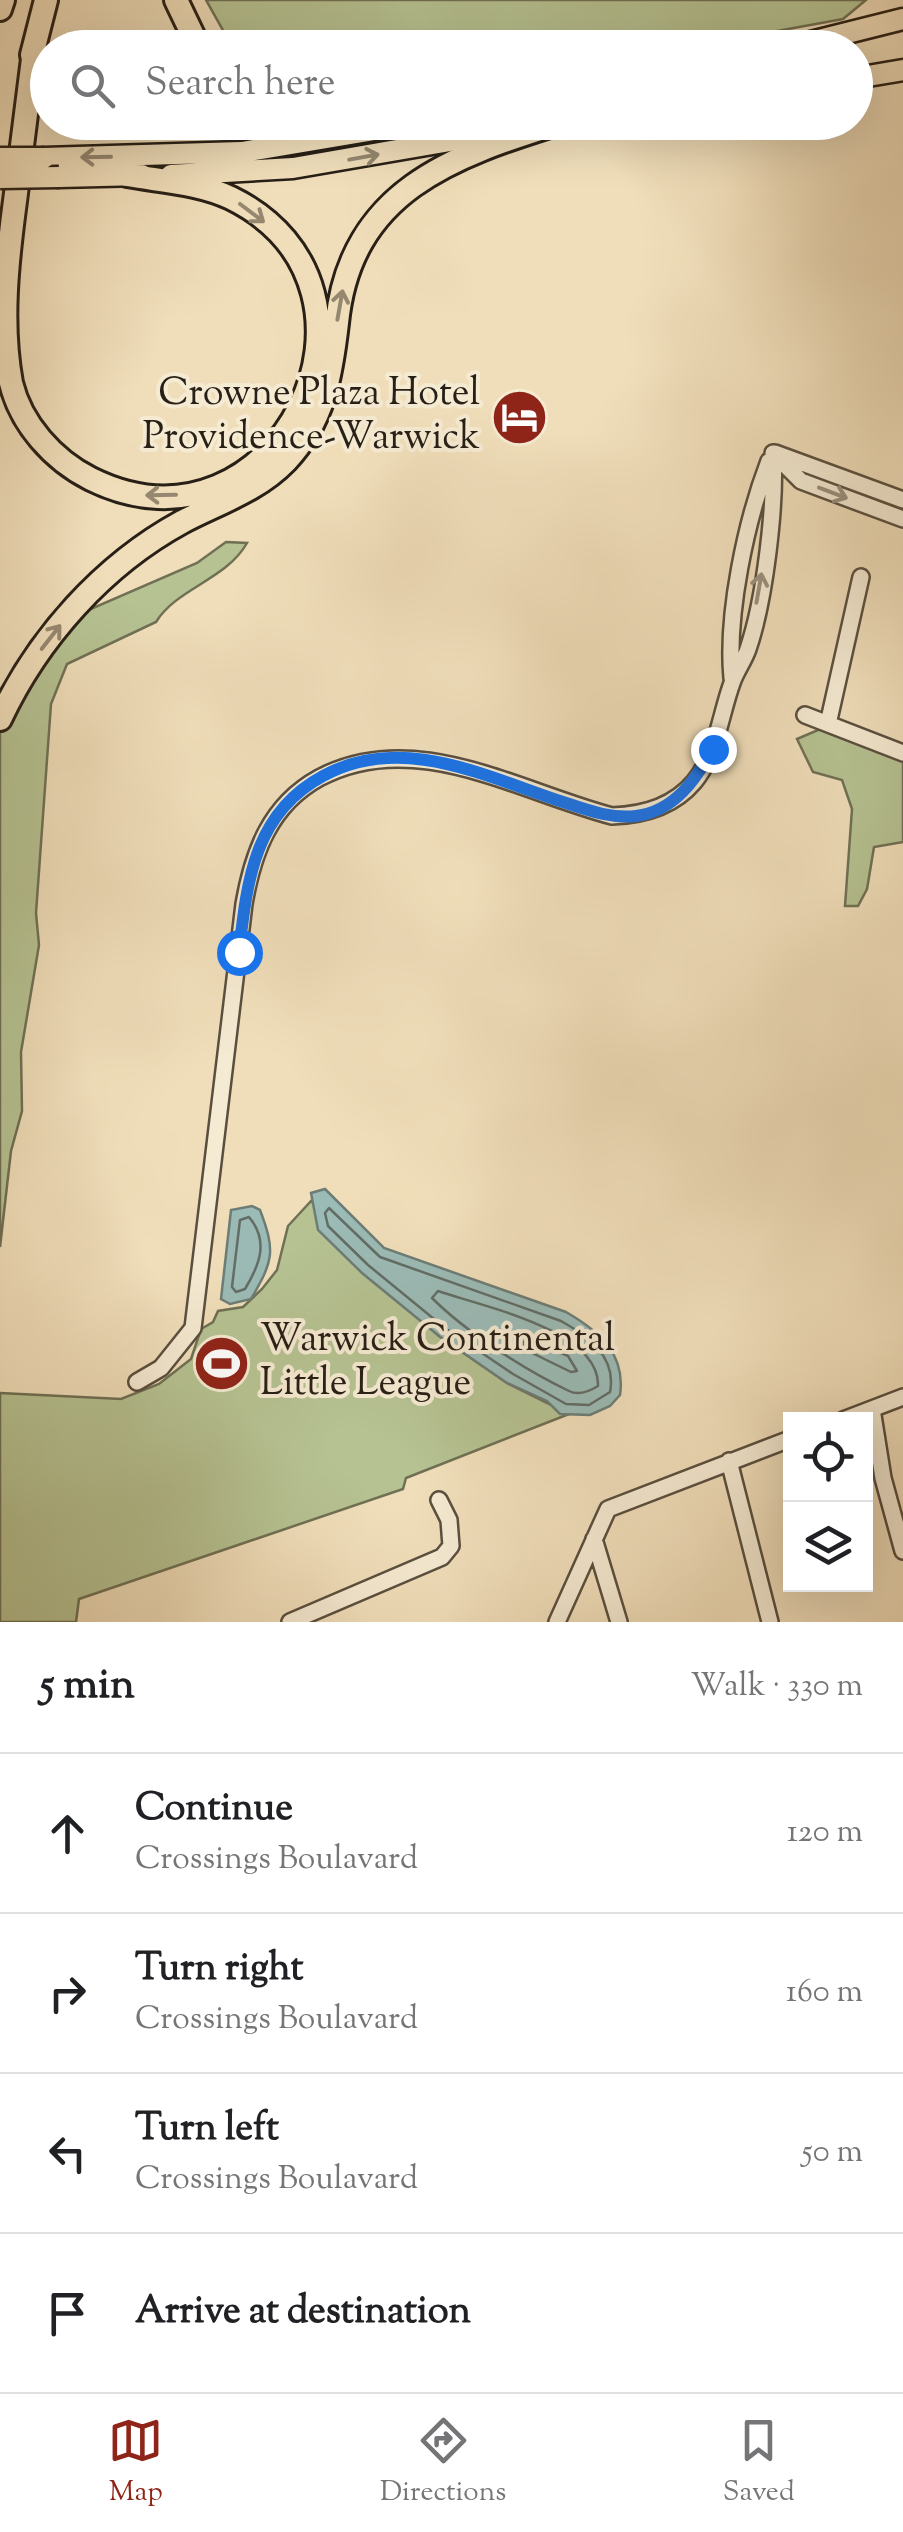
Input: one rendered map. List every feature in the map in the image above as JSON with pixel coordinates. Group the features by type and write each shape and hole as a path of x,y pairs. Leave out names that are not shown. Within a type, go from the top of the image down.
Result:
{"highway":[{"path":"0,10 3,0"},
{"path":"38,30 46,0"},
{"path":"176,0 190,30"},
{"path":"0,194 30,65"},
{"path":"30,82 5,274 5,338 12,387 41,440 77,472 125,492 186,494 241,474 274,448 294,423 314,375 318,342 315,308 304,272 283,240 242,204 208,189 128,176"},
{"path":"0,719 36,656 112,572 180,524 266,479 297,448 320,412 329,385 348,271 364,238 412,184 457,156 505,140"}],"main road":[{"path":"859,30 903,19"},
{"path":"873,39 903,34"},
{"path":"873,75 903,70"},
{"path":"873,78 903,79"},
{"path":"0,158 242,152 314,140"},
{"path":"0,178 292,168 454,140"}],"street":[{"path":"772,453 903,500"},
{"path":"772,453 801,481 903,519"},
{"path":"137,1382 161,1368 193,1328 252,861 266,828 310,783 344,764 406,756 436,760 612,816 641,816 676,799 694,782 713,749 732,681 748,649 775,498 772,453"},
{"path":"828,724 861,577"},
{"path":"805,716 903,753"},
{"path":"864,1412 903,1396"},
{"path":"872,1409 883,1478 903,1551"},
{"path":"557,1622 608,1510 783,1442"},
{"path":"729,1461 770,1622"},
{"path":"290,1622 442,1558 451,1546 448,1520 439,1500"},
{"path":"594,1539 619,1622"}],"green space":[{"path":"206,0 866,0 843,19 783,30 223,30"},
{"path":"226,542 247,543 227,566 176,601 156,622 67,664 51,704 36,913 39,945 21,1052 22,1111 11,1151 0,1247 0,730 70,618 197,563"},
{"path":"832,724 903,752 903,842 874,847 867,889 858,906 845,906 852,809 842,780 813,772 797,739"},
{"path":"311,1201 439,1336 507,1383 569,1414 406,1478 403,1489 79,1599 76,1622 0,1622 0,1393 121,1399 159,1384 191,1359 201,1329 213,1322 218,1311 243,1307 262,1289 277,1270 288,1226"}],"water":[{"path":"325,1189 384,1248 578,1319 608,1345 619,1367 620,1395 610,1406 590,1415 560,1414 547,1401 507,1383 439,1336 362,1273 318,1230 311,1193"},
{"path":"252,1206 260,1210 268,1236 268,1265 251,1299 230,1304 221,1299 231,1210"}],"place":[{"name":"Crowne Plaza Hotel Providence-Warwick","path":"519,417"},
{"name":"Warwick Continental Little League","path":"221,1363"}],"route":[{"path":"239,952 252,861 266,828 310,783 344,764 373,757 436,760 586,809 612,816 641,816 676,799 694,782 713,749"}]}
